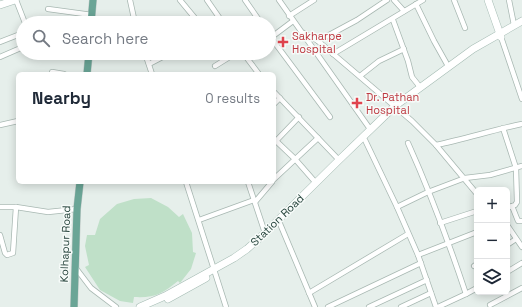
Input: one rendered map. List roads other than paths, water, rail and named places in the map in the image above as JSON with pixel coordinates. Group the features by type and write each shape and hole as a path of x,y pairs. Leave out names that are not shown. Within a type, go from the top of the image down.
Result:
{"main road":[{"path":"0,5 16,0"},
{"path":"92,15 93,0"},
{"path":"488,0 500,35"},
{"path":"396,108 420,87 448,66 473,49 518,25 522,21"},
{"path":"396,108 460,61 500,35"},
{"path":"87,72 88,60"},
{"name":"Station Road","path":"152,307 178,294 247,249 280,221 350,153 364,139 370,129 396,108"},
{"name":"Station Road","path":"140,307 231,264 253,249 339,160 364,139 396,108"},
{"name":"Kolhapur Road","path":"74,307 77,209 80,184"}],"street":[{"path":"16,0 22,16"},
{"path":"130,0 133,16"},
{"path":"180,0 193,16"},
{"path":"207,0 218,16"},
{"path":"245,0 256,16"},
{"path":"279,0 289,16 304,33 370,129"},
{"path":"318,41 358,20 387,0"},
{"path":"394,0 404,11"},
{"path":"334,54 393,20 404,11 423,0"},
{"path":"454,0 465,28"},
{"path":"510,0 518,25"},
{"path":"289,16 310,1"},
{"path":"416,4 448,66"},
{"path":"48,9 92,15"},
{"path":"393,20 404,49 412,77 420,87"},
{"path":"276,33 293,21"},
{"path":"304,33 318,41 334,54 412,121 436,145 474,190"},
{"path":"500,35 522,99"},
{"path":"0,42 16,36"},
{"path":"276,45 330,117"},
{"path":"360,76 379,61 404,49"},
{"path":"0,57 16,50"},
{"path":"148,60 151,72"},
{"path":"149,64 157,60"},
{"path":"215,66 225,60"},
{"path":"249,60 258,72"},
{"path":"276,94 339,160"},
{"path":"276,102 280,98"},
{"path":"276,140 299,117"},
{"path":"0,125 16,122"},
{"path":"436,145 471,138 522,124"},
{"path":"503,128 516,168 519,185 517,202 515,205 510,207"},
{"path":"276,176 318,138"},
{"path":"364,139 397,207 418,255 437,307 474,290"},
{"path":"276,142 295,159 316,183"},
{"path":"408,143 448,243 466,294"},
{"path":"397,207 428,192 465,178 490,175 522,166"},
{"path":"187,184 226,307"},
{"path":"249,184 265,233"},
{"path":"199,220 254,201 270,184"},
{"path":"0,207 16,207 48,212 77,209"},
{"path":"0,235 5,253 13,253 16,207"},
{"path":"510,209 518,221 522,221"},
{"path":"440,223 474,212"},
{"path":"280,221 315,307"},
{"path":"510,230 522,247"},
{"path":"418,255 474,233"},
{"path":"309,293 408,234"},
{"path":"510,243 516,239"},
{"path":"328,307 421,263"},
{"path":"510,270 522,263"},
{"path":"75,267 91,288 116,307"},
{"path":"369,307 427,280"},
{"path":"490,305 522,288"},
{"path":"401,307 431,293"}],"place":[{"name":"Sakharpe Hospital","path":"283,42"},
{"name":"Dr. Pathan Hospital","path":"357,103"}]}
